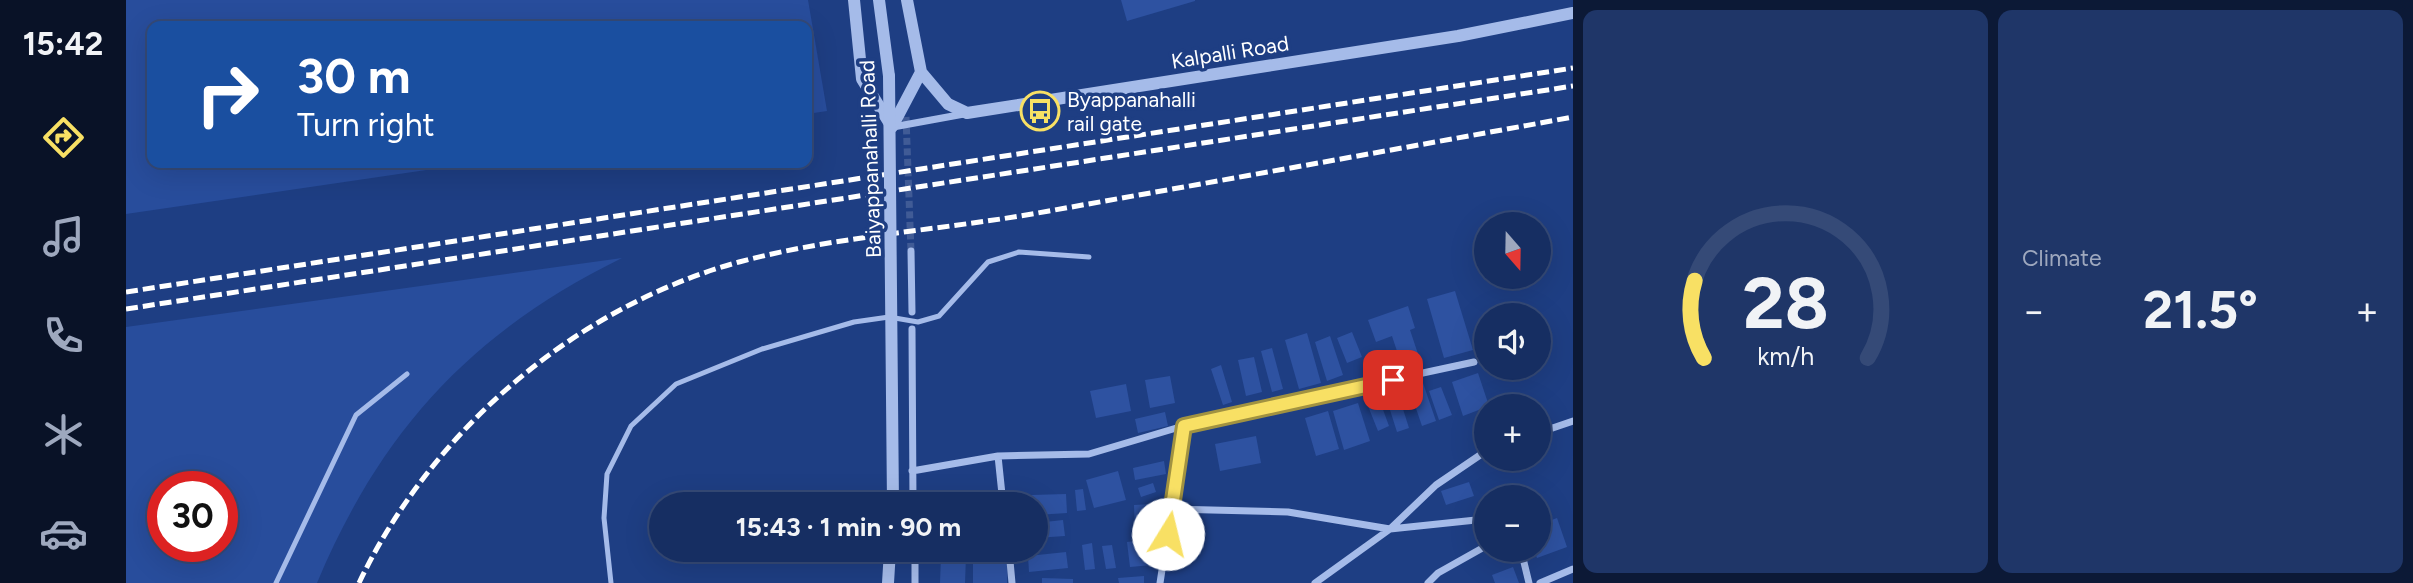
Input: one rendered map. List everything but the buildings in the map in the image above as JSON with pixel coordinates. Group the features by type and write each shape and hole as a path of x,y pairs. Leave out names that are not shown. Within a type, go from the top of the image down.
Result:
{"street":[{"path":"854,0 862,79 892,127"},
{"name":"Baiyappanahalli Road","path":"879,0 889,76 893,492"},
{"path":"907,0 921,72 948,104 967,113"},
{"name":"Kalpalli Road","path":"892,127 1447,37 1573,13"},
{"name":"Baiyappanahalli Road","path":"892,127 921,72"},
{"path":"905,102 906,117"},
{"path":"911,251 912,312"},
{"path":"912,329 913,492"},
{"path":"912,471 998,456 1089,454 1184,426 1474,362"},
{"path":"1551,429 1573,421"},
{"path":"1160,583 1184,426"},
{"path":"998,456 1002,492"},
{"path":"1315,583 1390,529 1436,485 1474,460"},
{"path":"1171,509 1288,512 1390,529 1474,520"},
{"path":"1428,583 1438,572 1474,552"},
{"path":"888,583 889,562"},
{"path":"915,562 915,583"},
{"path":"1010,562 1013,583"},
{"path":"1524,562 1530,583"},
{"path":"1540,583 1573,569"}],"lane":[{"path":"611,583 604,517 607,474 631,426 676,384 762,349 854,323 889,317 918,322 939,316 988,262 1019,252 1089,257"},
{"path":"276,583 356,415 407,374"}],"shaded area":[{"path":"126,0 808,0 812,21 147,21 147,168 440,168 126,214"},
{"path":"812,23 827,111 812,113"},
{"path":"622,258 520,318 438,390 402,432 371,478 342,528 317,583 126,583 126,327"}],"tunnel":[{"path":"906,117 911,251"}],"railway":[{"path":"126,292 1573,68"},
{"path":"126,309 1573,86"},
{"path":"359,583 390,527 426,475 468,426 515,382 566,343 621,310 679,282 739,262 816,245 1010,218 1573,117"}],"place":[{"name":"Byappanahalli rail gate","path":"1040,111"}],"route":[{"path":"1168,534 1184,426 1393,380"}]}
